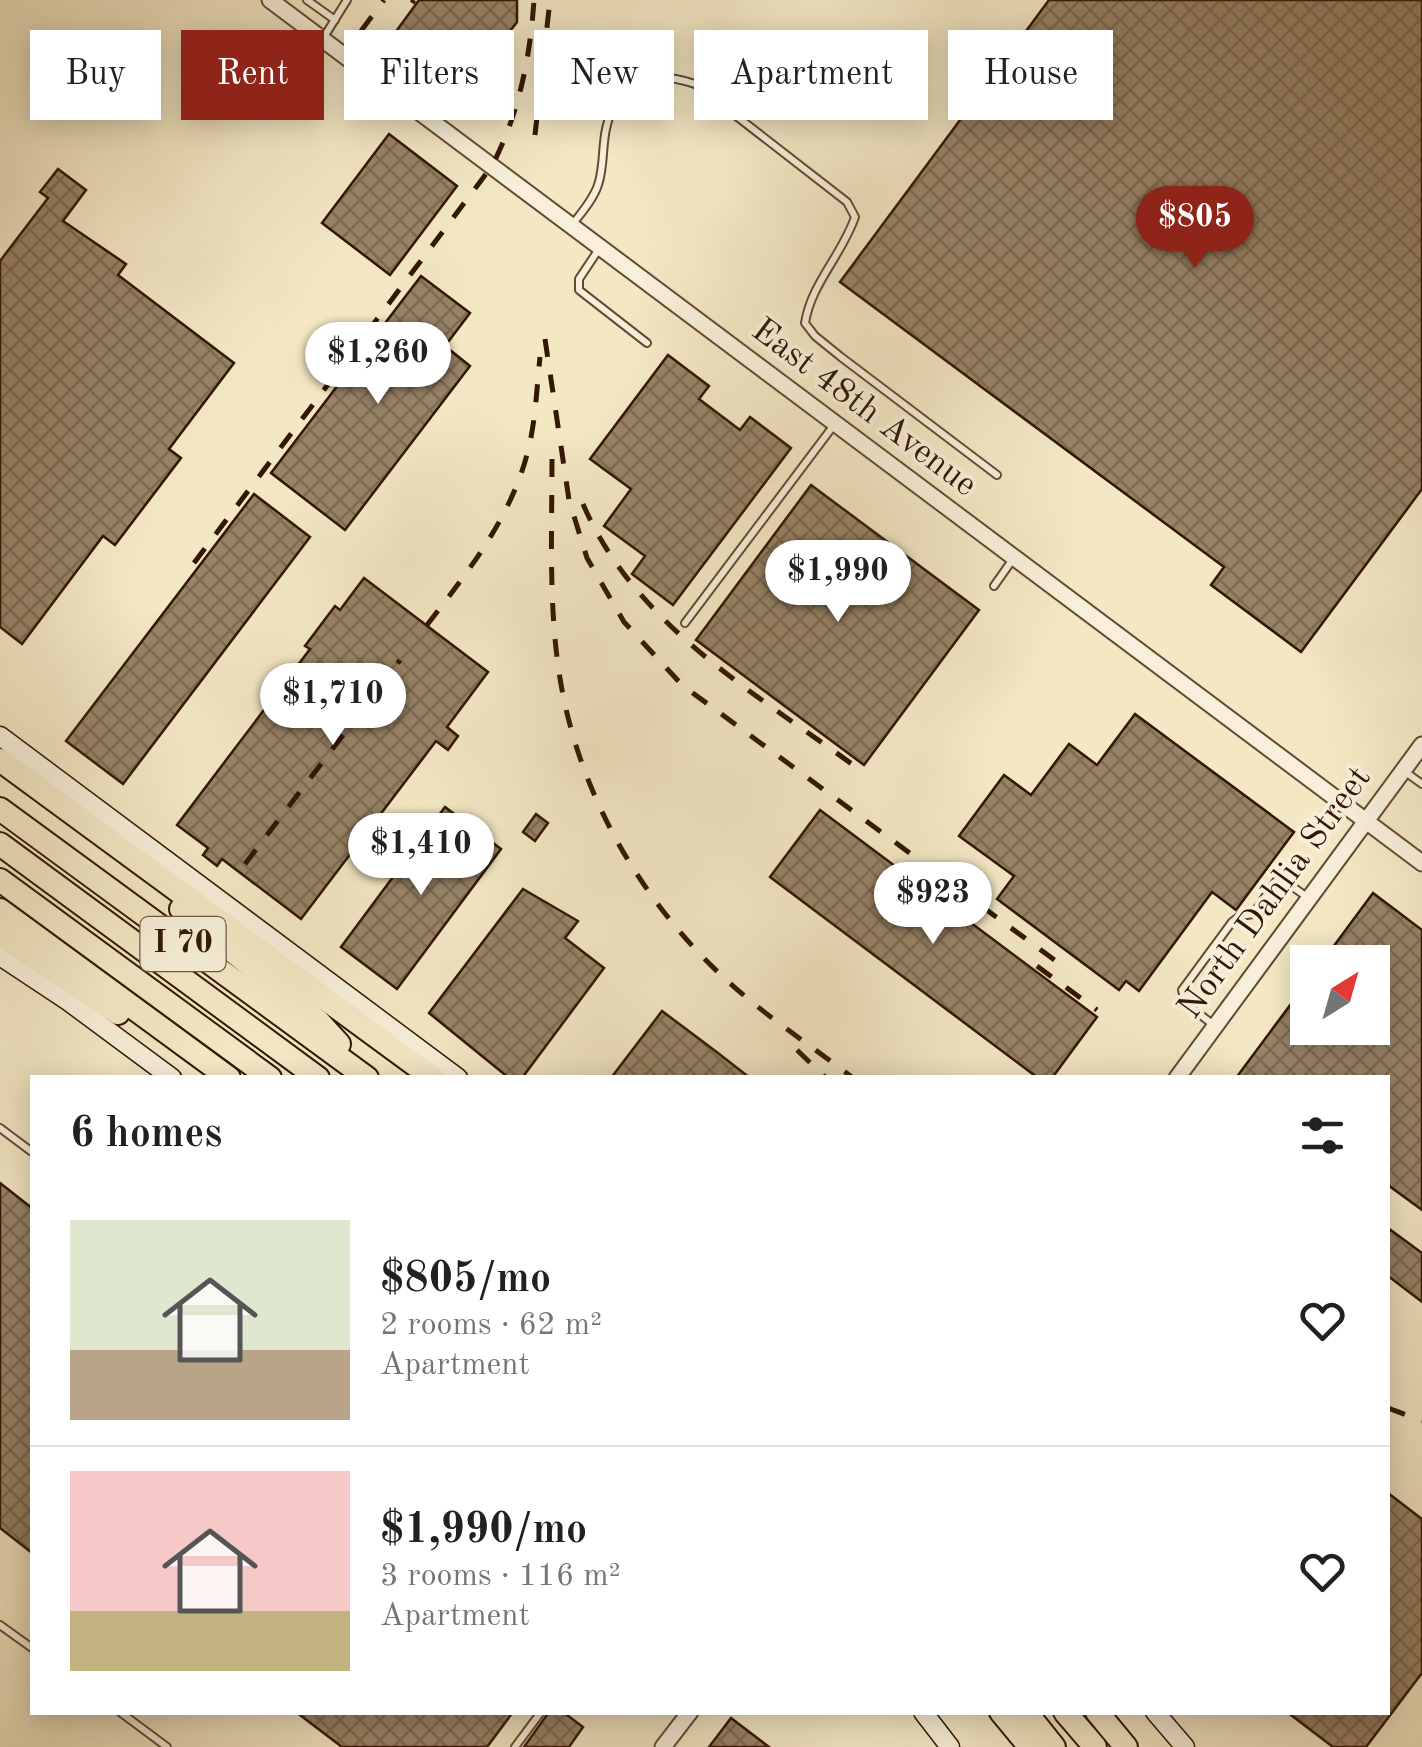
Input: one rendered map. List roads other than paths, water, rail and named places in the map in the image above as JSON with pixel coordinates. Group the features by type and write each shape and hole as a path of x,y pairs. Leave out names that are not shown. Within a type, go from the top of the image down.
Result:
{"highway":[{"path":"0,760 318,1021 365,1075"},
{"name":"I 70","path":"0,808 364,1075"},
{"path":"68,812 429,1075"},
{"path":"0,844 314,1075"},
{"path":"0,880 266,1075"},
{"name":"I 70","path":"0,910 225,1075"},
{"path":"0,934 114,1011 184,1043"},
{"path":"1003,1715 1030,1747"},
{"path":"1028,1715 1054,1747"},
{"path":"1068,1715 1095,1747"},
{"path":"1099,1715 1126,1747"}],"main road":[{"path":"0,736 454,1075"},
{"path":"0,956 168,1075"},
{"path":"925,1715 950,1747"},
{"path":"1158,1715 1179,1740"}],"street":[{"name":"East 48th Avenue","path":"270,0 311,30"},
{"name":"East 48th Avenue","path":"324,40 1422,863"},
{"name":"North Dahlia Street","path":"1179,1075 1422,745"},
{"path":"662,1747 688,1715"}],"lane":[{"path":"307,0 335,20"},
{"path":"324,37 348,0"},
{"path":"572,226 598,184 606,128 615,102 630,84 650,76 695,84 848,202 855,218 846,242 808,302 804,323 841,357 997,474"},
{"path":"600,248 579,279 579,290 647,343"},
{"path":"685,624 835,424"},
{"path":"994,586 1014,558"},
{"path":"1403,770 1422,784"},
{"path":"1215,1026 1185,1003 1182,990 1232,922 1253,914 1279,877 1308,898"},
{"path":"0,1128 30,1150"},
{"path":"0,1624 30,1646"},
{"path":"124,1715 167,1747"},
{"path":"515,1747 539,1715"}],"railway":[{"path":"362,30 384,0"},
{"path":"194,563 492,166 522,85 534,0"},
{"path":"535,135 550,0"},
{"path":"545,339 569,500 587,558 624,622 682,685 1064,967"},
{"path":"427,625 489,539 514,493 530,442 540,357"},
{"path":"552,459 554,633 564,702 576,746 611,830 660,907 721,975 849,1075"},
{"path":"583,504 606,547 666,622 741,685 860,770"},
{"path":"245,864 400,660"},
{"path":"1037,966 1097,1010"},
{"path":"797,1050 823,1075"},
{"path":"1390,1409 1422,1421"}]}
